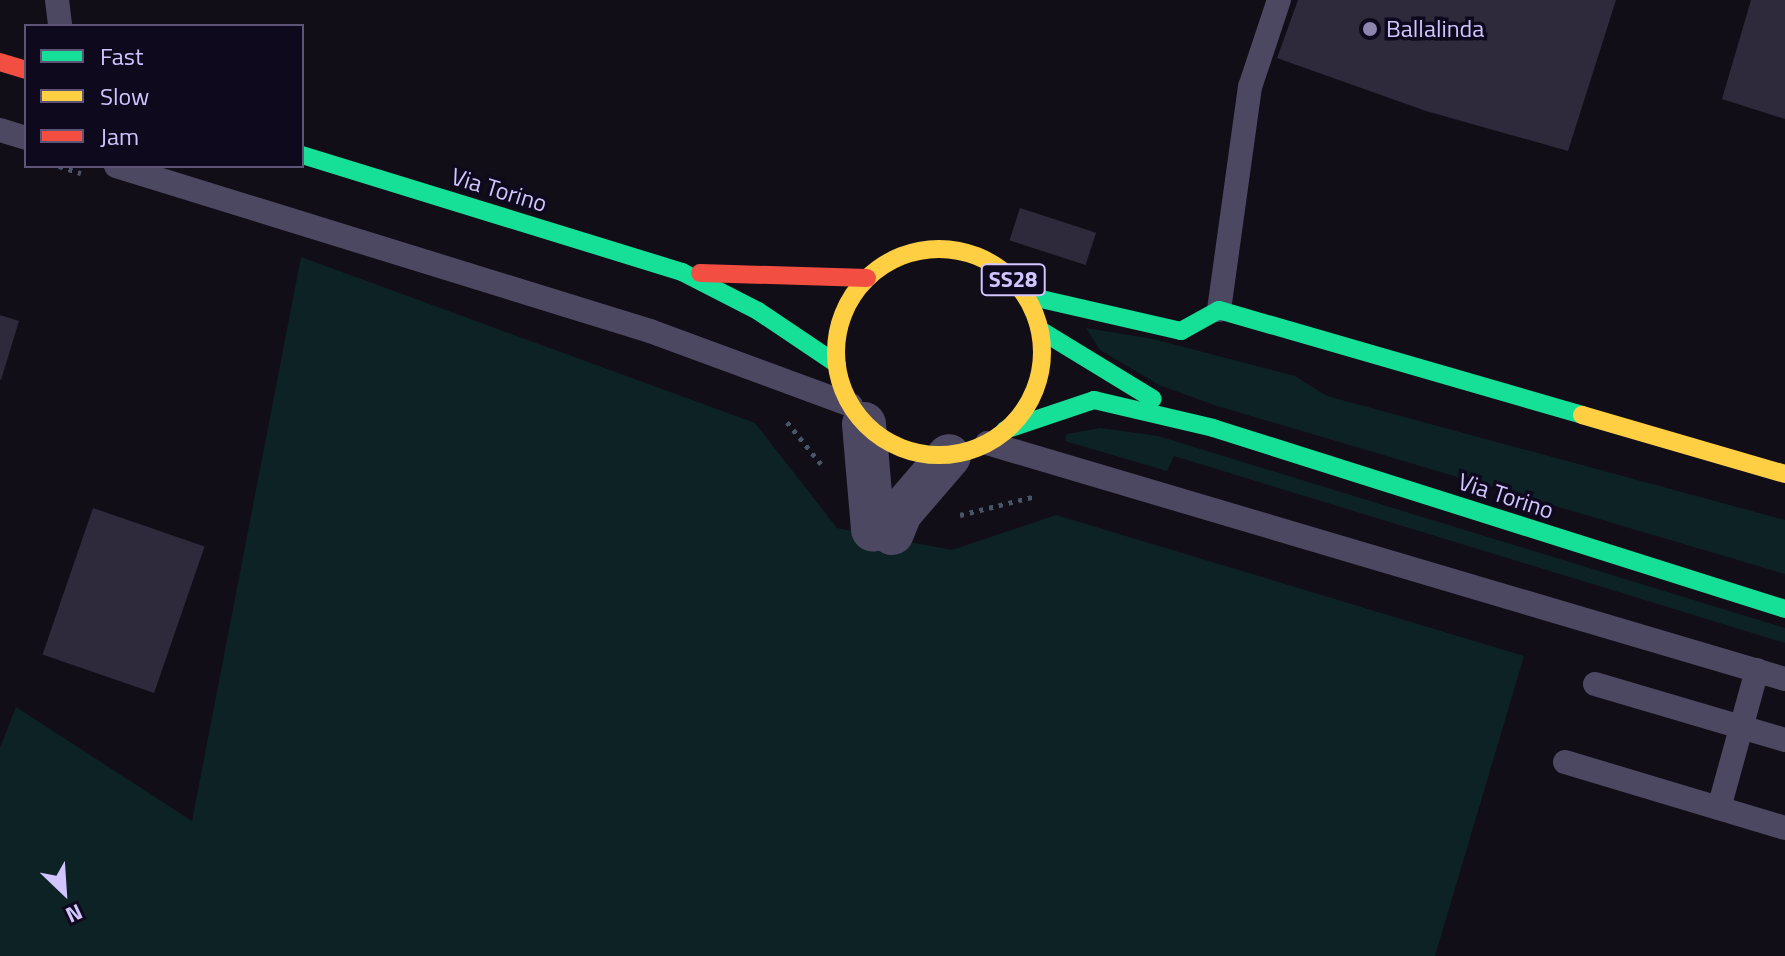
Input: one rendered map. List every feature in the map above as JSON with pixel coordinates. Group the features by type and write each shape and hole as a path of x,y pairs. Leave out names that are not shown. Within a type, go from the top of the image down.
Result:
{"main road":[{"path":"0,62 24,69"},
{"name":"Via Torino","path":"304,156 682,272 758,311 837,364"},
{"name":"SS28","path":"857,415 837,364 838,333 848,303 867,278 895,259 926,249 960,250 992,263 1028,296 1040,330 1037,385 980,443"},
{"name":"Via Torino","path":"682,272 867,278"},
{"path":"1028,296 1181,331 1219,310 1785,474"},
{"name":"Via Torino","path":"1040,330 1119,382 1213,428"},
{"name":"Via Torino","path":"980,443 1094,400 1213,428 1785,609"},
{"path":"857,415 896,445 980,443"}],"street":[{"path":"857,415 882,531 980,443"}],"lane":[{"path":"57,0 60,24"},
{"path":"1219,310 1250,87 1279,0"},
{"path":"0,130 24,137"},
{"path":"122,168 650,331 857,415"},
{"path":"980,443 1785,679"},
{"path":"1719,808 1757,670"},
{"path":"1595,684 1785,740"},
{"path":"1565,762 1785,828"}],"green space":[{"path":"301,257 755,423 837,528 952,550 1056,515 1524,656 1435,956 0,956 0,748 16,707 192,821"},
{"path":"1086,328 1153,339 1295,376 1327,396 1785,520 1785,574 1214,405 1159,385 1100,350"},
{"path":"1100,428 1158,436 1785,628 1785,643 1174,456 1167,471 1065,441 1067,434"}],"building":[{"path":"1298,0 1616,0 1568,151 1426,111 1277,58"},
{"path":"1751,0 1785,0 1785,119 1722,99"},
{"path":"1020,208 1096,233 1086,265 1009,240"},
{"path":"0,315 19,321 1,380 0,379"},
{"path":"93,508 205,546 154,693 43,655"}],"traffic: fast":[{"path":"304,156 682,272 758,311 837,364"},
{"path":"1028,296 1181,331 1219,310 1582,415"},
{"path":"1040,330 1153,399"},
{"path":"1005,430 1094,400 1213,428 1785,609"}],"traffic: slow":[{"path":"939,249 978,257 1012,279 1034,313 1042,352 1034,391 1012,425 978,447 939,455 900,447 866,425 844,391 836,352 844,313 866,279 900,257 939,249"},
{"path":"1582,415 1785,474"}],"traffic: jam":[{"path":"0,62 24,69"},
{"path":"700,273 867,278"}],"place":[{"name":"Ballalinda","path":"1370,29"}]}
